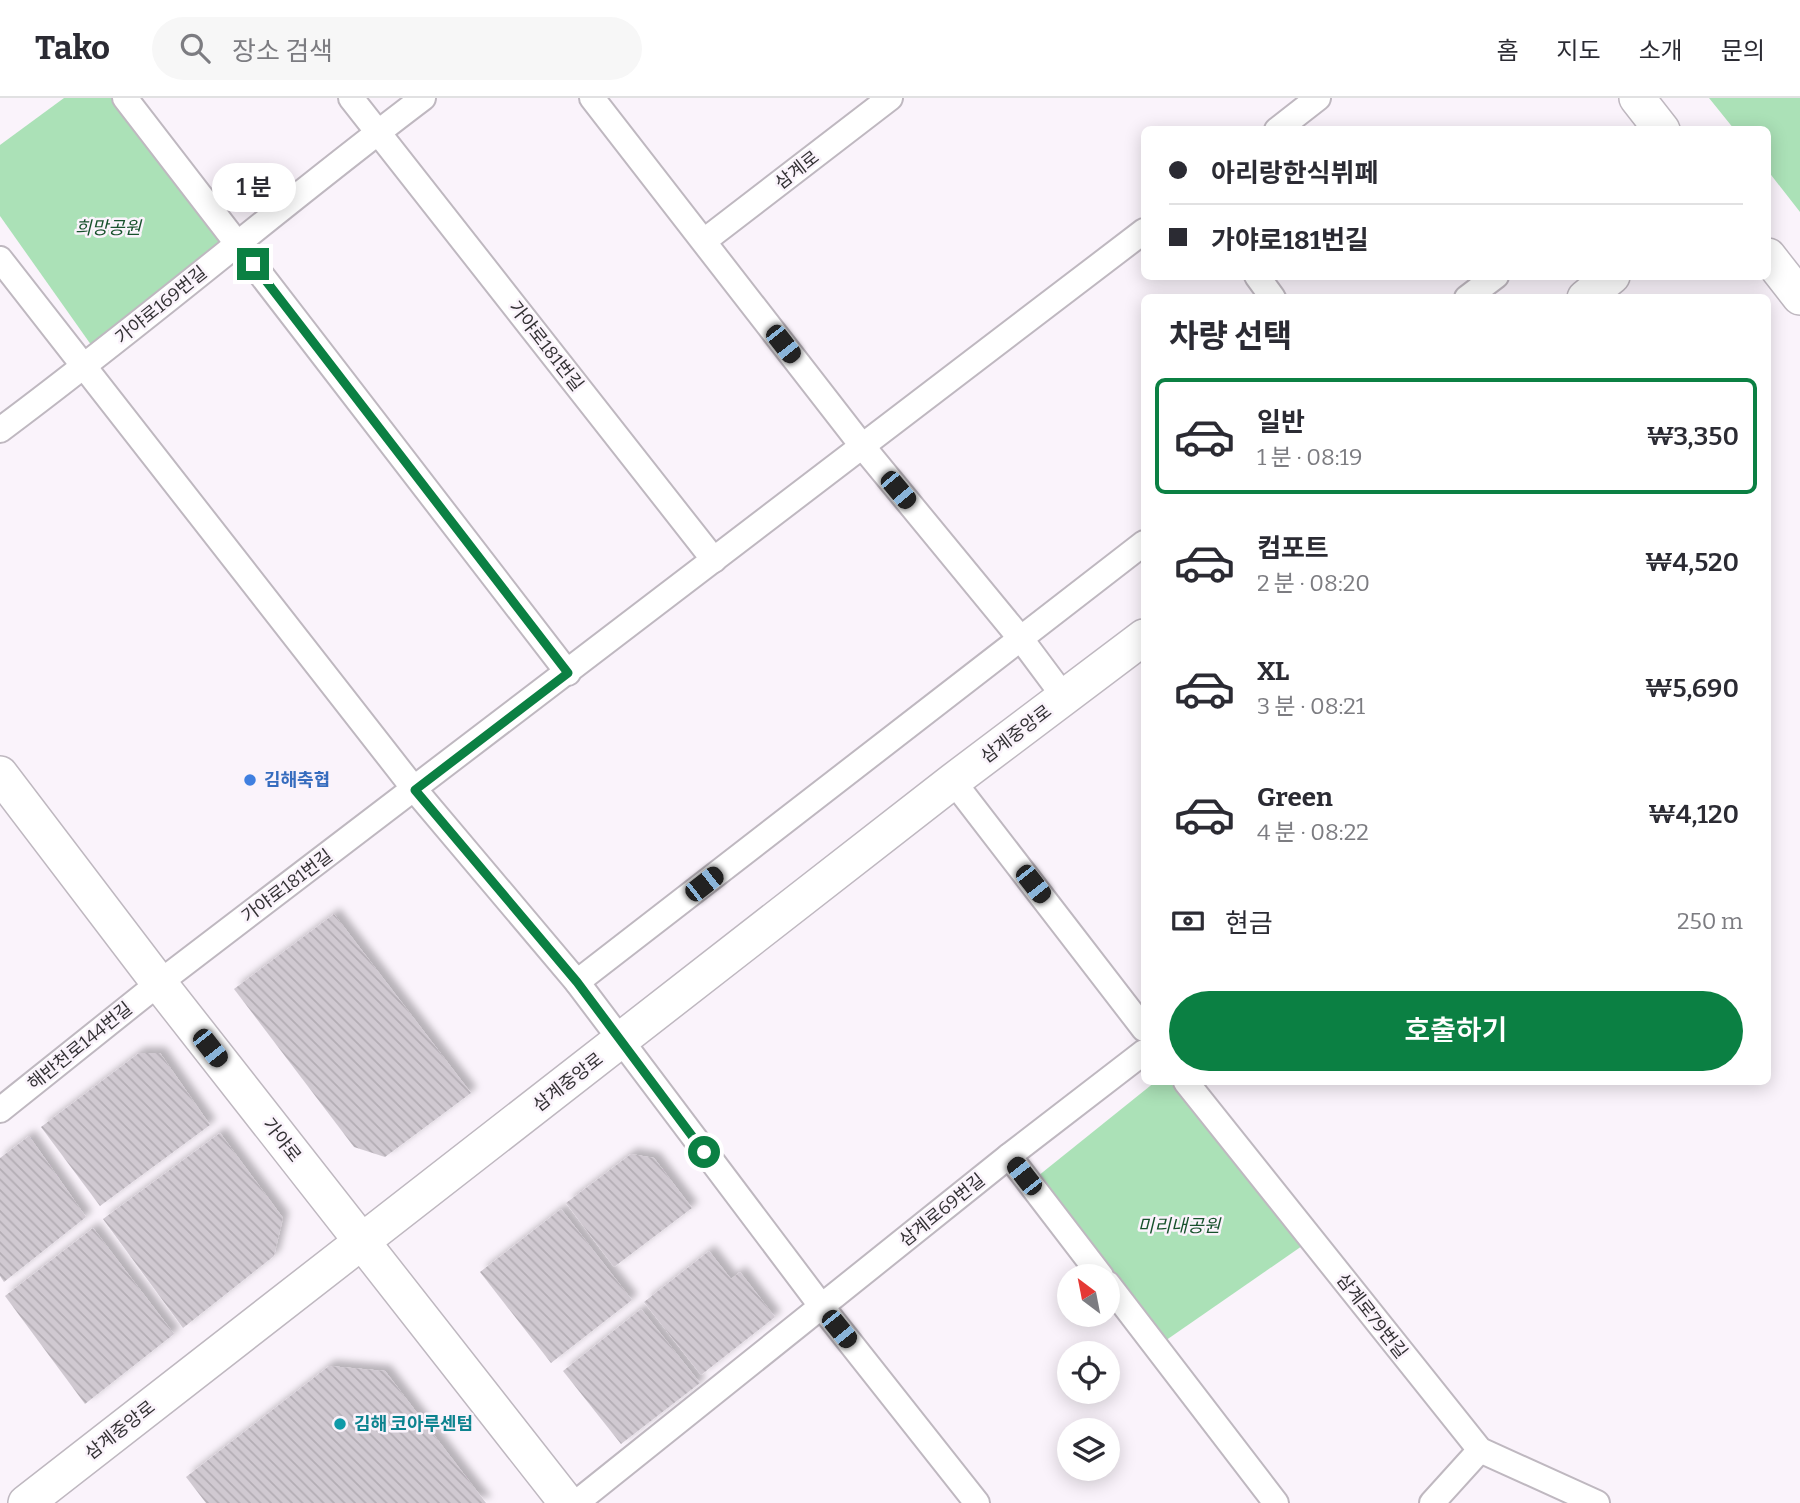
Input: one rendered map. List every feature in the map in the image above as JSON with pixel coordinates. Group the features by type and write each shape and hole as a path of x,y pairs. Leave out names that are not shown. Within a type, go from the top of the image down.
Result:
{"main road":[{"path":"1637,98 1659,126"},
{"path":"1771,260 1800,297"},
{"path":"1590,294 1607,280"},
{"name":"삼계중앙로","path":"26,1503 953,781 1141,639"},
{"name":"가야로","path":"0,774 159,983 567,1503"}],"street":[{"path":"125,98 568,673"},
{"path":"351,98 378,132"},
{"name":"가야로169번길","path":"0,430 85,367 237,243 423,98"},
{"path":"592,98 863,447 1021,639 1065,698"},
{"name":"삼계로","path":"704,242 890,98"},
{"path":"1282,126 1318,98"},
{"name":"가야로181번길","path":"378,132 714,560"},
{"name":"가야로181번길","path":"159,983 1141,233"},
{"path":"0,259 415,790 577,982 822,1307 978,1503"},
{"path":"1472,294 1491,280"},
{"path":"577,982 1141,545"},
{"path":"953,781 1141,1025"},
{"name":"해반천로144번길","path":"0,1110 159,983"},
{"name":"삼계로69번길","path":"576,1503 1009,1156 1141,1054"},
{"name":"삼계로79번길","path":"1188,1085 1480,1450 1597,1503"},
{"path":"1009,1156 1092,1264"},
{"path":"1120,1300 1276,1503"},
{"path":"1432,1503 1480,1450"}],"green space":[{"name":"희망공원","path":"64,98 112,98 224,244 94,349 0,216 0,145"},
{"path":"1709,98 1800,98 1800,212 1771,175 1771,126 1732,126"},
{"name":"미리내공원","path":"1151,1085 1172,1085 1302,1246 1162,1343 1120,1286 1120,1264 1103,1264 1038,1176"}],"building":[{"path":"334,914 471,1093 385,1157 354,1147 234,989"},
{"path":"139,1053 160,1053 210,1125 100,1206 41,1127"},
{"path":"220,1133 283,1218 274,1256 183,1328 103,1219"},
{"path":"29,1136 86,1217 4,1282 0,1276 0,1158"},
{"path":"631,1154 654,1158 692,1208 614,1267 566,1203"},
{"path":"561,1209 632,1300 551,1363 480,1272"},
{"path":"93,1228 174,1334 85,1404 5,1296"},
{"path":"709,1251 731,1279 740,1272 775,1317 701,1375 644,1302"},
{"path":"641,1309 700,1383 621,1444 563,1371"},
{"name":"김해 코아루센텀","path":"329,1366 385,1371 486,1503 206,1503 186,1477"}],"place":[{"name":"김해축협","path":"250,780"},
{"name":"김해 코아루센텀","path":"340,1424"}],"route":[{"path":"253,264 568,673 415,790 577,982 704,1152"}]}
